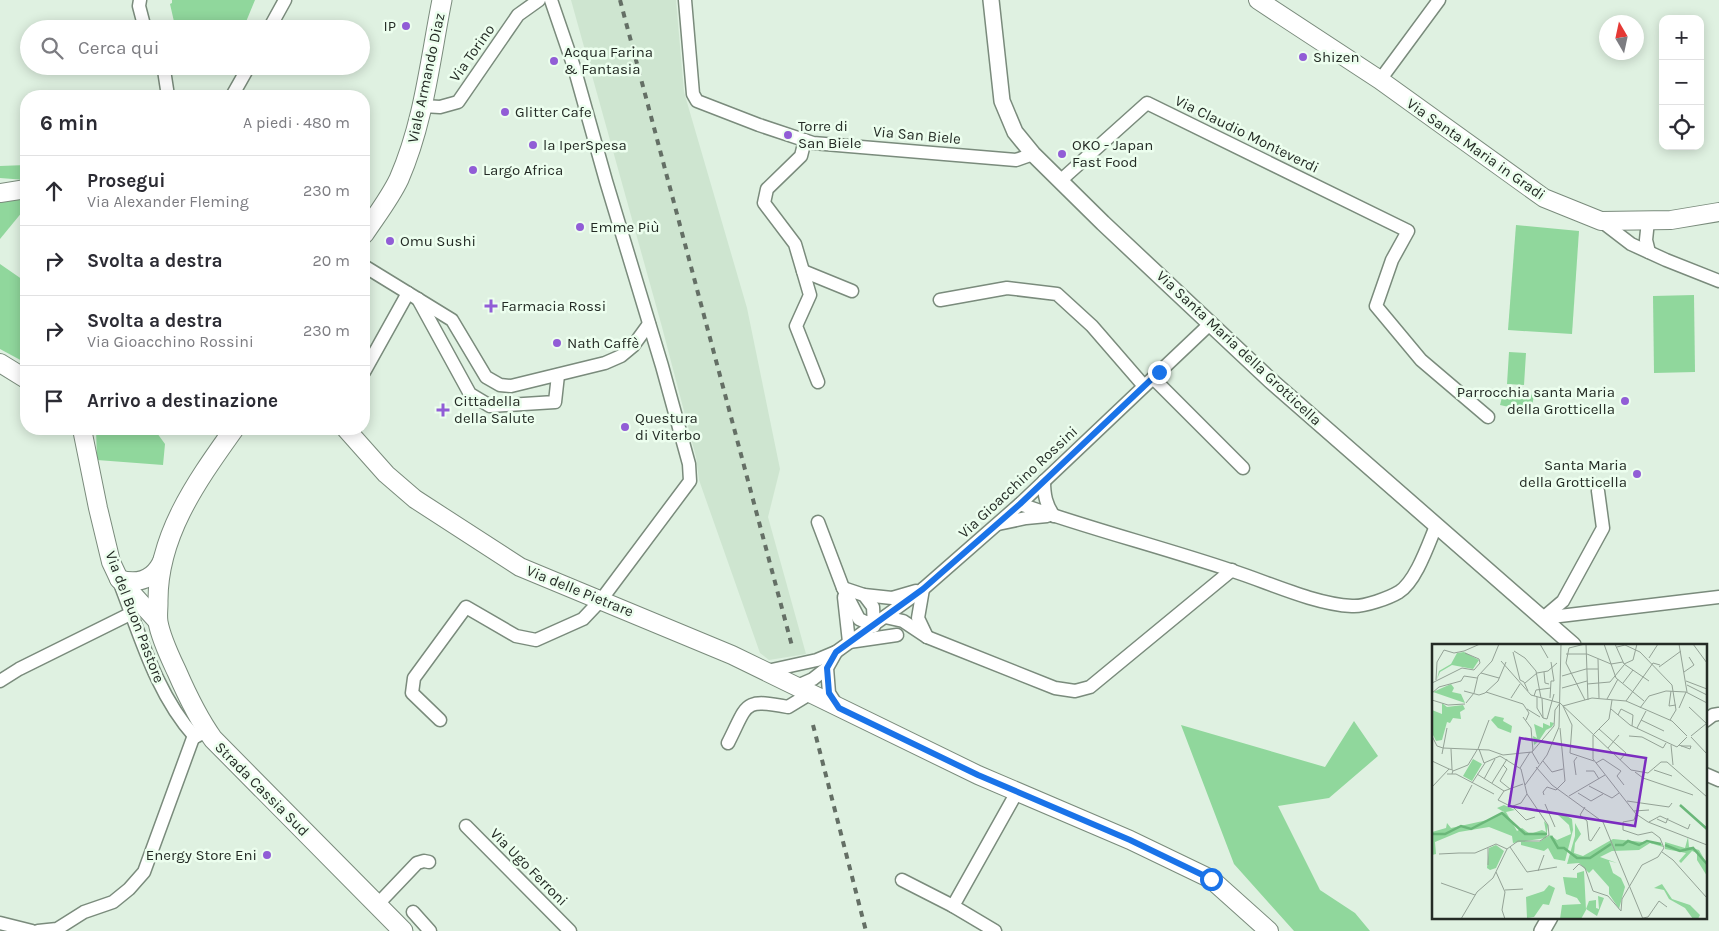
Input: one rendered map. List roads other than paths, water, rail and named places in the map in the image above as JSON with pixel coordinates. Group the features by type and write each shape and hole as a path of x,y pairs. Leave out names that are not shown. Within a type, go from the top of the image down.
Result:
{"main road":[{"name":"Viale Armando Diaz","path":"370,224 398,180 412,146 423,106 442,0"},
{"name":"Via Santa Maria in Gradi","path":"1258,0 1380,80 1544,198 1601,221 1671,220 1719,212"},
{"path":"0,193 20,190"},
{"path":"0,364 20,376"},
{"name":"Via del Buon Pastore","path":"83,435 111,562 119,578"},
{"path":"119,578 134,582 147,579 157,571 189,496 230,435"},
{"name":"Via delle Pietrare","path":"351,435 386,474 415,499 520,567 767,671 841,709 1017,792 1130,840 1211,879 1269,931"},
{"path":"158,622 158,588 163,559"},
{"path":"119,578 158,622"},
{"name":"Strada Cassia Sud","path":"158,622 201,734 219,746 403,931"}],"street":[{"path":"140,0 139,6 143,20"},
{"path":"274,20 285,0"},
{"name":"Via Torino","path":"423,106 440,107 458,102 518,15 539,0"},
{"path":"440,720 412,693 414,678 466,607 516,636 536,640 583,619 601,600 690,481 689,464 649,324 574,67 551,0"},
{"name":"Via San Biele","path":"685,0 693,94 698,101 759,125 813,143 1016,160 1033,154"},
{"name":"Via Santa Maria della Grotticella","path":"991,0 1002,101 1015,132 1033,154 1103,223 1212,323 1270,380 1573,644"},
{"path":"1380,80 1439,0"},
{"path":"165,75 167,90"},
{"path":"235,90 244,75"},
{"name":"Via Claudio Monteverdi","path":"1060,181 1147,103 1408,232 1392,260 1376,306 1421,360 1488,417"},
{"path":"805,140 801,156 766,189 764,203 795,244 810,295 796,326 818,382"},
{"path":"1601,221 1631,244 1719,281"},
{"path":"1648,221 1646,240 1649,252"},
{"path":"370,270 452,320 486,377 500,385 511,386 605,363 622,356 633,346 649,324"},
{"path":"803,271 852,291"},
{"path":"940,300 1007,288 1057,294 1243,468"},
{"path":"413,296 470,394 490,406 555,402 558,375"},
{"path":"370,363 413,296"},
{"name":"Via Gioacchino Rossini","path":"836,652 923,589 1020,504 1212,323"},
{"path":"1044,481 1044,496 1048,508 1054,516"},
{"path":"1543,618 1563,601 1603,528 1598,491"},
{"path":"1020,504 1232,570 1327,603 1355,606 1378,601 1400,591 1413,576 1436,526"},
{"path":"1020,504 1026,518"},
{"path":"996,524 1026,518 1054,516"},
{"path":"818,522 843,588 859,619 874,626 873,607 864,595"},
{"path":"884,617 903,621 927,637 1056,688 1075,691 1090,687 1232,570"},
{"name":"Via del Buon Pastore","path":"119,578 147,656 166,697 201,734"},
{"path":"843,588 864,595 892,598 923,589 918,618 927,637"},
{"path":"843,588 849,642 897,635 927,637"},
{"path":"1543,618 1719,597"},
{"path":"0,681 19,669 132,613"},
{"path":"884,617 897,635"},
{"path":"767,671 816,660 836,652"},
{"path":"728,742 746,708 752,703 765,702 788,707 813,679 827,668 836,652"},
{"path":"804,690 806,669 816,660"},
{"path":"827,668 829,693 841,709"},
{"path":"1706,720 1713,715 1719,714"},
{"path":"38,931 57,929 84,912 113,902 129,889 144,872 193,738 201,734"},
{"path":"1706,774 1719,780"},
{"path":"954,906 1017,792"},
{"name":"Via Ugo Ferroni","path":"466,826 570,931"},
{"path":"377,905 417,863 429,862"},
{"path":"902,880 954,906 995,931"},
{"path":"413,912 430,931"},
{"path":"1542,931 1549,918"},
{"path":"0,923 32,931"}],"railway":[{"path":"620,0 792,646"},
{"path":"813,725 866,931"}],"place":[{"name":"IP","path":"406,26"},
{"name":"Shizen","path":"1303,57"},
{"name":"Acqua Farina & Fantasia","path":"554,61"},
{"name":"Glitter Cafe","path":"505,112"},
{"name":"Torre di San Biele","path":"788,135"},
{"name":"la IperSpesa","path":"533,145"},
{"name":"OKO - Japan Fast Food","path":"1062,154"},
{"name":"Largo Africa","path":"473,170"},
{"name":"Emme Più","path":"580,227"},
{"name":"Omu Sushi","path":"390,241"},
{"name":"Farmacia Rossi","path":"491,306"},
{"name":"Nath Caffè","path":"557,343"},
{"name":"Parrocchia santa Maria della Grotticella","path":"1625,401"},
{"name":"Cittadella della Salute","path":"443,410"},
{"name":"Questura di Viterbo","path":"625,427"},
{"name":"Santa Maria della Grotticella","path":"1637,474"},
{"name":"Energy Store Eni","path":"267,855"}]}
